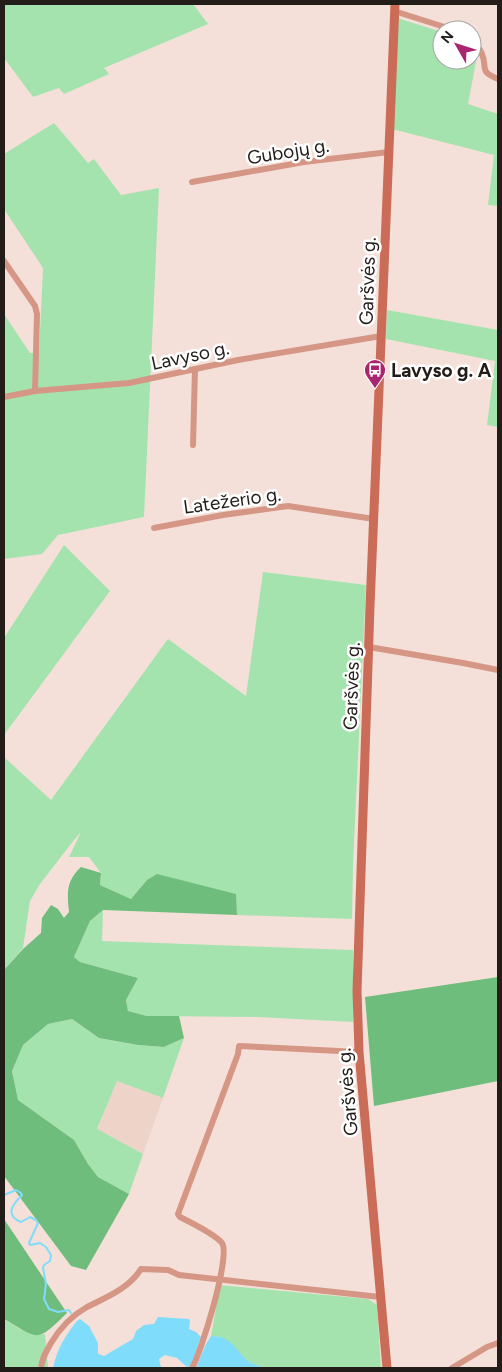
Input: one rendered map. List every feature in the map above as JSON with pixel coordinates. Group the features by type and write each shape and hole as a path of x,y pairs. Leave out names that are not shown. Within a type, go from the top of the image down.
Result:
{"main road":[{"name":"Garšvės g.","path":"387,1368 359,1052 357,991 395,7"}],"street":[{"path":"395,7 432,21"},
{"path":"482,56 485,71 498,79"},
{"name":"Gubojų g.","path":"192,182 304,162 389,152"},
{"path":"4,261 35,306 35,392"},
{"name":"Lavyso g.","path":"4,396 129,383 194,369 381,336"},
{"path":"193,445 194,369"},
{"name":"Latežerio g.","path":"154,528 223,515 288,506 374,519"},
{"path":"369,648 498,670"},
{"path":"192,1368 205,1337 220,1280 225,1249 223,1244 178,1214 238,1054 239,1046 359,1052"},
{"path":"41,1368 42,1359 58,1330 85,1308 109,1297 133,1281 141,1269 168,1270 179,1275 380,1297"},
{"path":"452,1368 487,1347 498,1343"}],"shaded area":[{"path":"117,1081 163,1098 143,1154 97,1130"}],"green space":[{"path":"4,4 193,4 208,24 104,68 109,74 64,94 59,88 33,97 4,58"},
{"path":"397,18 432,29 432,70 474,70 468,104 498,114 498,206 488,205 494,155 392,129"},
{"path":"54,123 88,163 94,159 121,195 159,188 144,517 58,535 42,554 4,559 4,314 30,353 39,353 43,268 4,209 4,154"},
{"path":"387,310 498,330 498,427 487,425 495,361 386,339"},
{"path":"64,545 110,591 4,735 4,638"},
{"path":"263,572 366,585 352,919 237,915 235,894 147,880 131,899 100,885 101,873 89,857 69,857 81,832 40,884 30,901 23,948 4,970 4,757 51,800 168,639 246,696"},
{"path":"81,867 101,873 100,885 131,899 147,880 157,874 236,894 237,915 103,910 90,921 74,957 80,962 138,978 126,1000 128,1011 147,1016 179,1016 184,1038 164,1047 138,1045 99,1038 72,1019 48,1024 23,1045 12,1071 18,1100 74,1140 98,1177 129,1194 86,1270 71,1266 4,1176 4,970 41,933 42,918 51,905 58,909 64,918 69,912 70,882"},
{"path":"103,910 102,941 353,950 353,1022 258,1017 147,1016 128,1011 126,1000 138,978 80,962 74,957 90,921"},
{"path":"498,977 498,1081 374,1106 365,997"},
{"path":"72,1019 99,1038 138,1045 164,1047 184,1038 163,1098 117,1081 97,1129 143,1154 129,1194 98,1177 74,1140 18,1100 12,1071 23,1045 48,1024"},
{"path":"4,1219 67,1313 43,1334 32,1334 4,1319"},
{"path":"220,1285 368,1299 377,1305 381,1368 266,1368 251,1363 227,1341 211,1336"},
{"path":"4,1319 29,1333 45,1334 48,1368 4,1368"}],"water":[{"path":"158,1317 189,1319 189,1329 201,1337 191,1366 187,1367 177,1358 165,1355 159,1359 161,1368 53,1368 62,1343 80,1319 89,1326 98,1343 98,1354 104,1356 133,1339 136,1331 144,1325 154,1324"},
{"path":"211,1336 228,1340 247,1360 266,1368 196,1368"}],"waterway":[{"path":"4,1195 16,1190 21,1193 22,1195 13,1206 11,1213 21,1222 30,1217 36,1220 38,1223 29,1243 30,1245 40,1243 46,1247 51,1255 50,1261 43,1268 46,1284 44,1299 49,1309 58,1312 69,1310 71,1313"}],"place":[{"name":"Lavyso g. A","path":"375,389"}]}
